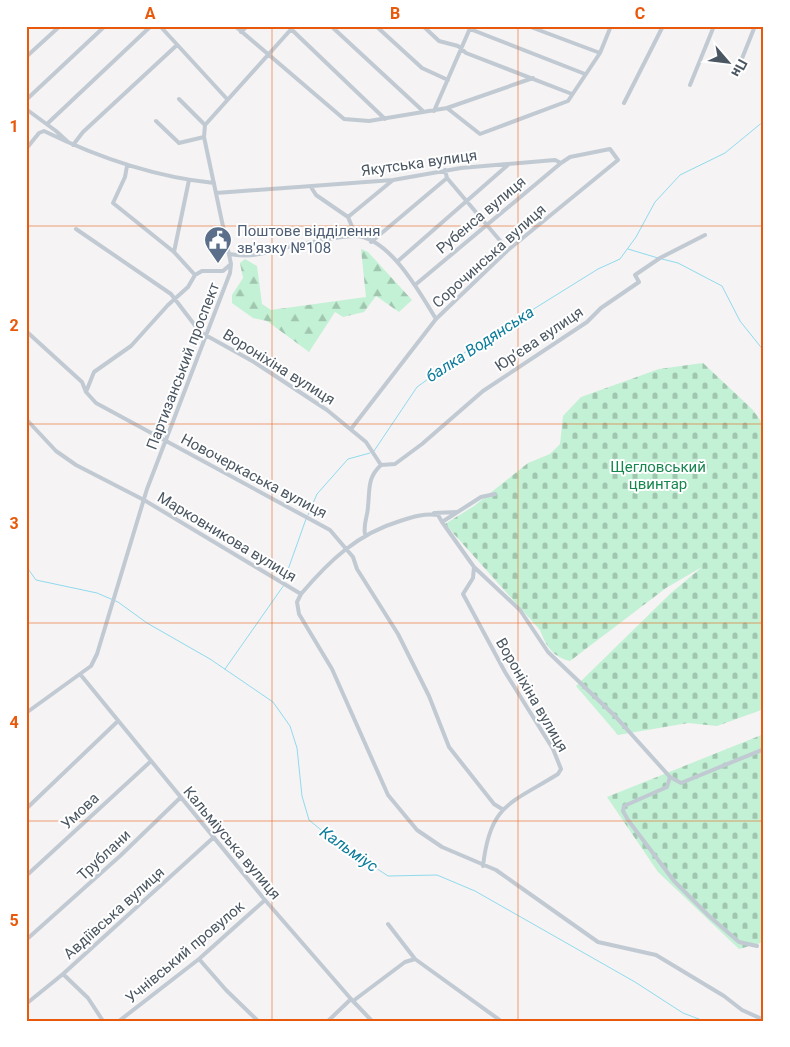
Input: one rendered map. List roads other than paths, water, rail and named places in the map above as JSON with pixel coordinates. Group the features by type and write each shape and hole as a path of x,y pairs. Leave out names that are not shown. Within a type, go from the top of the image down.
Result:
{"street":[{"path":"26,57 60,26"},
{"path":"26,100 105,26"},
{"path":"47,124 152,26"},
{"path":"160,26 227,99"},
{"path":"235,26 260,49 269,53 339,116 356,121 385,119 447,108 533,78"},
{"path":"241,32 247,26"},
{"path":"331,26 424,112"},
{"path":"376,26 422,68 448,80"},
{"path":"423,26 439,41 461,48 466,53 572,94"},
{"path":"528,26 600,53"},
{"path":"447,108 480,134 568,101 600,53 611,26"},
{"path":"624,103 663,26"},
{"path":"690,85 714,26"},
{"path":"739,66 755,26"},
{"path":"86,392 94,372 131,346 188,287 195,275 202,271 223,271 231,264 204,138 205,125 293,28 385,119"},
{"path":"434,111 470,28 585,74"},
{"path":"71,144 178,46"},
{"path":"179,99 205,125"},
{"path":"26,109 71,144"},
{"path":"156,121 179,143 204,138"},
{"path":"26,149 39,133 44,131 127,166 189,180 214,183"},
{"name":"Якутська вулиця","path":"216,193 393,180 445,170 555,160 561,162 570,157 610,149 618,160"},
{"name":"Сорочинська вулиця","path":"351,429 436,319 508,250 618,160"},
{"name":"Рубенса вулиця","path":"415,285 561,162"},
{"path":"398,261 510,164"},
{"path":"127,166 125,177 112,203 174,252 195,275"},
{"path":"445,170 447,178 508,250"},
{"path":"371,242 447,178"},
{"path":"174,252 189,180"},
{"path":"348,217 393,180"},
{"path":"311,187 316,195 348,217 356,236"},
{"name":"Вороніхіна вулиця","path":"76,229 171,294 200,332 254,362 327,410 370,447 373,455 381,465"},
{"name":"Юр’єва вулиця","path":"381,465 395,464 422,444 483,391 582,326 600,308 639,282 635,274 660,258 705,235"},
{"path":"228,254 246,257 298,245 356,236 371,242 398,261 436,319"},
{"name":"Партизанський проспект","path":"26,713 92,666 144,500 228,281 231,264"},
{"name":"Новочеркаська вулиця","path":"26,331 82,382 86,392 96,403 304,514 330,530 353,557 357,569 398,634 429,696 452,752 494,804 502,809"},
{"name":"Марковникова вулиця","path":"26,419 56,451 76,465 144,500 249,561 301,594 297,602 299,614 332,669 388,795 423,835 442,847 496,870 598,942 656,955 724,996 742,1010 764,1020"},
{"path":"365,534 363,526 369,505 368,485 374,472 381,465"},
{"path":"442,522 481,496 495,494"},
{"path":"301,594 328,564 365,534 380,527 429,514 459,512"},
{"path":"429,514 438,515 474,568 520,610 548,652 615,716 670,777 682,783 764,749"},
{"name":"Вороніхіна вулиця","path":"474,568 473,578 463,594 510,680 553,749 561,769 558,774 502,809 492,824 485,845 483,866"},
{"name":"Кальміуська вулиця","path":"80,674 117,722 265,900 372,1021"},
{"path":"26,809 117,722"},
{"name":"Умова","path":"26,876 150,762"},
{"path":"670,777 667,787 624,806 623,811 674,881 709,916 739,942 757,946"},
{"name":"Трублани","path":"26,940 120,856 180,798"},
{"name":"Авдіївська вулиця","path":"26,1004 63,974 214,837"},
{"name":"Учнівський провулок","path":"119,1021 199,959 265,900"},
{"path":"388,924 415,959 501,1021"},
{"path":"199,959 226,990 258,1021"},
{"path":"328,1021 352,1000 405,962 415,959"},
{"path":"63,974 88,998 103,1021"}],"waterway":[{"name":"балка Водянська","path":"374,451 417,387 471,348 598,269 620,259 636,237 655,202 680,175 725,153 764,121"},
{"path":"628,249 658,258"},
{"path":"662,259 678,263 722,286 740,321 764,351"},
{"name":"балка Водянська","path":"308,515 317,494 348,459 370,453"},
{"name":"балка Водянська","path":"284,581 306,519"},
{"name":"Кальміус","path":"26,566 36,580 97,593 118,602 147,623 210,659 273,702 290,726 297,748 302,796 309,820 331,838 388,876 437,875 475,891 635,982 683,1013 704,1021"},
{"name":"балка Водянська","path":"225,669 284,585"}],"place":[{"name":"Поштове відділення зв'язку №108","path":"218,264"}],"park label":[{"name":"Щегловський цвинтар","path":"658,476"}]}
